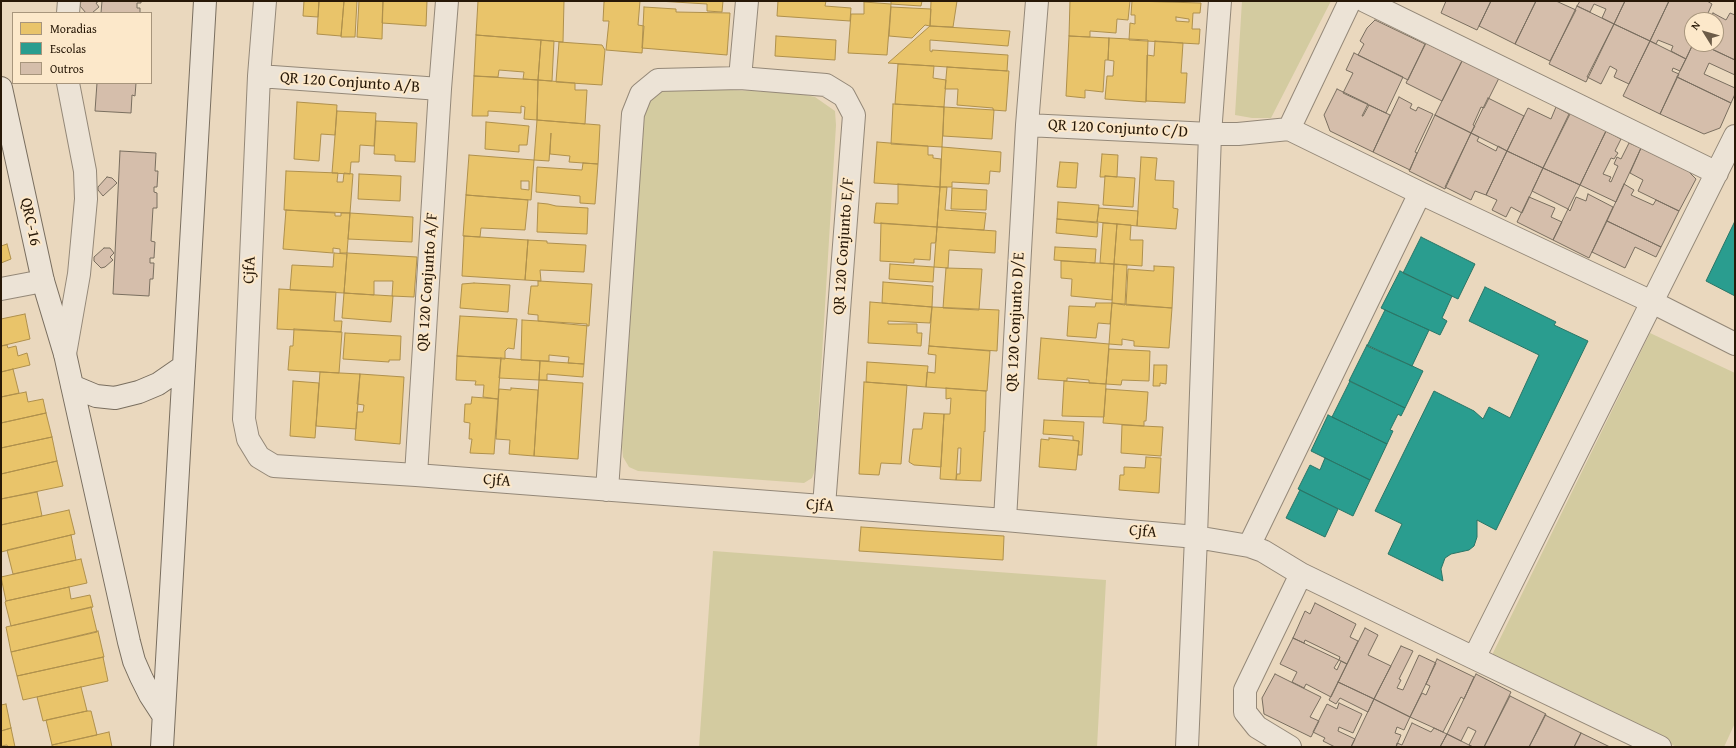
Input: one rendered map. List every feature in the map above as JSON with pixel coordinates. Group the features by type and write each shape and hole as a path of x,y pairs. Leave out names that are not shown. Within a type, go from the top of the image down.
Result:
{"street":[{"path":"68,12 69,1"},
{"path":"162,747 205,1"},
{"name":"CjfA","path":"265,1 259,76 244,419 248,439 259,457 274,466 416,475 1005,520 1196,537 1249,546 1263,551 1301,574 1660,747"},
{"name":"QR 120 Conjunto A/F","path":"416,475 447,1"},
{"path":"740,78 747,1"},
{"name":"QR 120 Conjunto D/E","path":"1005,520 1026,125 1037,1"},
{"path":"1187,747 1210,134 1220,1"},
{"path":"1350,1 1290,129 1420,193 1652,302 1735,344"},
{"path":"1365,1 1717,173"},
{"name":"QR 120 Conjunto A/B","path":"259,76 440,90"},
{"name":"QR 120 Conjunto E/F","path":"607,490 633,114 641,94 658,80 740,78 826,85 844,96 854,115 824,506"},
{"path":"68,84 85,171 86,199 79,274 66,354 134,661 150,695 163,715"},
{"name":"QRC-16","path":"1,88 43,280 66,354"},
{"name":"QR 120 Conjunto C/D","path":"1026,125 1210,134 1238,134 1290,129"},
{"path":"1474,658 1735,136"},
{"path":"1249,546 1420,193"},
{"path":"1,289 43,280"},
{"path":"72,386 96,396 115,398 139,392 158,384 184,366"},
{"path":"1290,747 1257,727 1245,712 1245,690 1301,574"}],"shaded area":[{"path":"1242,1 1331,1 1271,118 1252,118 1235,115"},
{"path":"665,87 797,93 815,97 835,111 836,125 815,470 812,478 804,483 638,471 629,467 623,457 622,446 644,102"},
{"path":"1650,333 1735,373 1735,723 1724,747 1677,747 1491,657"},
{"path":"713,551 1106,580 1097,747 699,747"}],"building: Moradias":[{"path":"304,1 319,1 318,17 303,16"},
{"path":"319,1 344,1 341,36 317,34"},
{"path":"344,1 357,1 355,37 341,37"},
{"path":"359,1 383,1 382,39 357,37"},
{"path":"383,1 427,1 426,26 382,23"},
{"path":"478,1 564,1 563,42 476,35"},
{"path":"640,1 638,25 644,26 642,53 606,50 609,21 603,21 604,2"},
{"path":"658,1 723,1 722,12 707,11 707,4"},
{"path":"778,1 826,1 825,6 851,8 850,21 777,16"},
{"path":"891,1 922,1 921,6 891,4"},
{"path":"931,1 957,1 953,27 930,26"},
{"path":"1070,1 1130,1 1128,20 1117,19 1116,33 1090,31 1090,37 1069,36"},
{"path":"1132,1 1201,3 1200,13 1193,13 1192,29 1200,29 1199,44 1129,40 1130,23 1135,24 1135,15 1131,15","holes":["1176,17 1189,19 1189,22 1176,21"]},
{"path":"864,2 891,4 887,55 848,53 851,14 864,14"},
{"path":"644,7 676,9 676,12 730,13 727,55 642,48"},
{"path":"891,7 931,9 930,26 925,25 912,38 889,36"},
{"path":"930,26 1010,31 1008,46 930,40 930,51 932,52 932,50 1008,55 1007,71 888,63"},
{"path":"476,35 541,40 538,80 523,79 524,72 499,70 498,77 474,76"},
{"path":"776,36 836,40 835,60 775,56"},
{"path":"1069,36 1109,38 1108,60 1105,60 1103,92 1085,90 1085,98 1066,96"},
{"path":"1109,38 1148,40 1146,102 1105,99 1107,76 1113,76 1114,61 1108,60"},
{"path":"541,40 554,41 552,81 538,80"},
{"path":"1155,41 1183,43 1181,73 1187,73 1185,103 1146,101 1147,55 1154,56"},
{"path":"559,42 602,45 605,50 602,85 556,82"},
{"path":"898,64 934,66 933,78 946,80 944,107 895,104"},
{"path":"947,67 1009,71 1006,111 993,110 993,108 957,105 958,89 945,89"},
{"path":"474,76 538,80 537,120 524,119 525,107 521,106 521,113 488,111 488,116 472,116"},
{"path":"538,80 575,83 575,90 587,90 585,124 537,120"},
{"path":"297,102 337,105 335,135 321,134 319,161 294,159"},
{"path":"893,104 944,107 942,147 891,144"},
{"path":"944,107 994,110 992,139 943,136"},
{"path":"337,111 376,113 374,146 360,145 359,162 351,162 350,174 332,173"},
{"path":"537,120 600,125 598,164 569,162 570,156 550,154 551,133 549,161 534,160"},
{"path":"376,121 417,123 415,162 395,161 395,155 374,154"},
{"path":"486,122 529,126 527,145 519,145 519,152 485,149"},
{"path":"877,142 928,146 928,155 933,155 933,158 941,159 940,187 874,183"},
{"path":"942,147 1001,152 1000,172 990,171 989,184 952,182 952,187 940,187"},
{"path":"1102,154 1118,155 1117,177 1100,177"},
{"path":"469,155 534,160 531,200 466,195","holes":["521,181 529,181 529,190 521,189"]},
{"path":"1141,157 1157,158 1155,180 1174,181 1173,208 1178,209 1176,229 1137,226"},
{"path":"1060,162 1078,163 1076,188 1057,187"},
{"path":"583,163 598,164 595,204 580,203 580,196 536,192 537,167 582,170"},
{"path":"286,171 338,173 337,182 343,182 344,173 353,174 350,213 284,210"},
{"path":"359,174 401,176 400,201 358,199"},
{"path":"1105,176 1135,178 1133,207 1103,205"},
{"path":"898,184 940,187 937,227 874,223 876,203 898,204"},
{"path":"940,187 947,187 945,210 986,213 984,230 937,227"},
{"path":"952,188 987,190 986,210 951,209"},
{"path":"466,195 528,200 525,230 481,228 480,237 463,236"},
{"path":"1058,202 1099,205 1097,222 1057,219"},
{"path":"538,203 588,208 587,234 537,232"},
{"path":"1099,208 1138,211 1137,226 1097,222"},
{"path":"286,210 335,213 335,216 341,216 341,213 350,213 347,253 340,253 340,249 333,248 333,253 283,249"},
{"path":"350,213 413,217 412,242 348,239"},
{"path":"1057,219 1098,223 1097,237 1056,233"},
{"path":"881,223 937,227 936,241 935,243 931,243 930,260 914,259 914,263 880,261"},
{"path":"1103,223 1117,224 1114,264 1100,263"},
{"path":"1117,224 1131,225 1130,240 1143,240 1142,266 1114,264"},
{"path":"937,227 996,231 995,253 949,250 948,268 934,267"},
{"path":"464,236 528,240 525,280 462,276"},
{"path":"528,240 547,241 547,243 586,245 584,272 540,270 541,281 525,280"},
{"path":"7,244 11,259 1,263 1,246"},
{"path":"1055,247 1096,249 1095,263 1054,260"},
{"path":"334,253 347,254 344,293 290,290 292,265 333,267"},
{"path":"347,253 417,257 414,297 392,296 393,281 374,281 374,295 344,293"},
{"path":"1061,261 1114,264 1112,300 1071,296 1072,279 1061,278"},
{"path":"890,264 934,267 933,282 889,279"},
{"path":"1114,264 1127,265 1125,305 1112,303"},
{"path":"1154,266 1174,267 1172,308 1126,305 1128,269 1154,271"},
{"path":"946,268 982,269 979,310 943,308"},
{"path":"538,281 592,284 589,326 538,321 538,315 528,314 531,286 538,286"},
{"path":"883,282 933,286 932,307 882,303"},
{"path":"474,283 510,285 508,312 460,308 462,284"},
{"path":"279,289 336,292 334,321 342,321 341,332 277,329"},
{"path":"344,293 393,296 391,322 342,318"},
{"path":"870,302 932,307 930,323 888,321 888,324 917,324 917,333 922,333 921,346 868,343"},
{"path":"1096,303 1112,303 1110,324 1098,323 1096,338 1067,336 1069,306 1095,307"},
{"path":"1112,303 1172,308 1169,348 1134,346 1134,341 1122,339 1122,345 1109,344"},
{"path":"932,307 999,310 997,351 929,346"},
{"path":"25,314 30,339 1,346 1,319"},
{"path":"460,316 517,319 514,349 508,348 505,351 505,359 457,356"},
{"path":"522,320 587,324 584,364 568,363 569,357 549,355 549,361 521,360"},
{"path":"294,329 342,332 339,373 288,370 290,346 293,346"},
{"path":"345,333 401,336 400,360 389,360 389,362 343,359"},
{"path":"1041,338 1109,344 1106,384 1089,383 1089,380 1067,378 1067,381 1038,379"},
{"path":"7,345 8,348 16,346 18,356 27,353 30,365 1,372 1,346"},
{"path":"929,346 990,351 987,391 926,387 927,372 935,373 936,355 928,354"},
{"path":"1109,349 1150,351 1149,381 1122,380 1121,385 1106,384"},
{"path":"457,356 501,358 498,399 483,397 484,385 475,385 476,381 456,380"},
{"path":"501,358 540,361 539,380 499,378"},
{"path":"540,361 584,364 583,377 547,374 547,380 539,380"},
{"path":"867,362 928,366 926,387 866,382"},
{"path":"1154,365 1167,365 1166,384 1160,383 1160,386 1153,386"},
{"path":"13,369 19,393 1,397 1,372"},
{"path":"320,372 360,374 356,429 316,426"},
{"path":"360,374 404,377 400,444 355,440 357,412 363,412 364,405 357,404"},
{"path":"539,380 583,383 578,459 534,456"},
{"path":"293,381 319,383 315,438 290,436"},
{"path":"1064,381 1106,384 1104,417 1062,416"},
{"path":"864,382 907,385 901,464 881,463 879,475 859,474"},
{"path":"511,388 538,390 534,456 509,454 510,440 496,439 499,389 511,390"},
{"path":"946,388 986,391 985,432 984,431 981,481 956,480 940,479 944,414 950,414 951,398 946,399","holes":["958,448 961,448 960,474 957,474 956,480"]},
{"path":"1106,389 1148,392 1146,421 1144,421 1144,426 1103,423"},
{"path":"26,392 28,402 43,399 46,413 1,423 1,397"},
{"path":"472,397 498,399 494,454 470,453 472,439 469,439 470,423 464,422 465,404 471,404"},
{"path":"46,413 52,437 1,448 1,423"},
{"path":"924,413 944,414 941,467 914,465 909,462 913,429 922,429"},
{"path":"1044,420 1084,422 1082,455 1078,455 1079,441 1073,440 1073,436 1043,434"},
{"path":"1122,425 1163,427 1161,456 1121,453"},
{"path":"52,437 57,461 1,474 1,448"},
{"path":"1049,438 1079,441 1076,470 1039,467 1041,439 1049,440"},
{"path":"1146,457 1161,458 1159,493 1119,490 1120,475 1124,475 1124,467 1145,468"},
{"path":"57,461 63,486 1,499 1,474"},
{"path":"37,492 42,516 1,525 1,499"},
{"path":"69,510 75,534 1,552 1,525"},
{"path":"861,527 1004,536 1003,560 859,551"},
{"path":"71,535 76,560 13,574 7,550"},
{"path":"81,559 87,583 6,601 1,577"},
{"path":"69,587 71,599 90,595 93,607 11,626 6,601"},
{"path":"91,607 97,632 11,652 6,627"},
{"path":"98,631 104,657 17,676 11,652"},
{"path":"103,657 108,681 23,700 17,676"},
{"path":"81,687 87,711 43,721 37,697"},
{"path":"6,704 11,728 1,731 1,705"},
{"path":"91,711 97,735 52,745 46,720"},
{"path":"11,728 15,747 8,747 7,745 1,746 1,731"},
{"path":"109,732 112,747 52,747 52,745"}],"building: Escolas":[{"path":"1735,221 1735,296 1706,281"},
{"path":"1421,237 1475,264 1458,299 1403,273"},
{"path":"1400,271 1452,296 1442,318 1447,321 1440,335 1381,308"},
{"path":"1485,287 1556,322 1554,325 1588,341 1496,530 1477,520 1477,537 1474,546 1469,550 1451,554 1445,558 1441,569 1443,581 1388,554 1402,524 1375,511 1434,391 1474,411 1483,419 1489,407 1510,418 1539,355 1469,321"},
{"path":"1385,310 1429,330 1412,366 1367,346"},
{"path":"1367,345 1423,371 1405,408 1349,381"},
{"path":"1350,381 1405,408 1401,416 1398,414 1390,430 1393,431 1387,444 1332,417"},
{"path":"1328,415 1387,444 1370,480 1311,451"},
{"path":"1325,458 1370,480 1353,516 1298,489 1310,465 1320,470"},
{"path":"1300,490 1338,509 1325,537 1286,518"}],"building: Outros":[{"path":"81,1 99,1 96,3 99,7 93,12 85,12 80,6"},
{"path":"102,1 141,1 141,3 137,3 137,8 140,8 140,12 101,12"},
{"path":"1446,1 1491,1 1477,30 1441,13"},
{"path":"1491,1 1536,1 1515,44 1479,26"},
{"path":"1536,1 1556,1 1576,10 1550,61 1515,44"},
{"path":"1580,1 1625,1 1614,24 1602,18 1606,9 1594,4 1590,12 1577,6"},
{"path":"1625,1 1669,1 1650,41 1614,24"},
{"path":"1669,1 1707,1 1712,4 1708,12 1684,12 1684,52 1689,52 1686,59 1671,51 1673,46 1658,40 1656,44 1650,41"},
{"path":"1577,6 1614,24 1586,82 1549,64"},
{"path":"1730,13 1735,15 1735,60 1718,52 1724,52 1724,19 1726,20"},
{"path":"1375,20 1425,44 1408,80 1358,55 1364,44 1360,41 1367,28"},
{"path":"1614,24 1650,41 1629,84 1614,77 1617,70 1610,66 1601,84 1587,77"},
{"path":"1650,41 1686,59 1680,71 1673,68 1672,71 1679,74 1660,114 1623,96"},
{"path":"1426,43 1462,61 1442,101 1406,83"},
{"path":"1689,52 1718,52 1735,60 1735,75 1709,63 1704,74 1735,88 1735,94 1731,103 1677,77"},
{"path":"1354,53 1403,77 1386,113 1343,93 1353,73 1346,70"},
{"path":"1464,57 1501,74 1484,108 1481,107 1473,125 1475,126 1471,133 1435,115"},
{"path":"1677,77 1731,103 1720,128 1704,134 1660,114"},
{"path":"97,84 136,84 135,96 132,95 131,113 95,111"},
{"path":"1337,89 1368,104 1362,116 1369,105 1390,115 1373,152 1330,131 1324,115"},
{"path":"1399,97 1412,104 1410,108 1416,111 1418,107 1433,114 1415,152 1417,153 1410,170 1373,152"},
{"path":"1488,98 1524,116 1507,151 1471,133"},
{"path":"1556,107 1569,114 1543,168 1507,151 1528,108 1551,119"},
{"path":"1571,112 1607,129 1580,185 1543,168"},
{"path":"1435,115 1471,133 1445,189 1409,171"},
{"path":"1606,131 1621,139 1615,151 1618,153 1614,159 1611,158 1603,174 1611,177 1609,181 1611,182 1618,166 1614,164 1617,157 1621,159 1629,143 1641,148 1616,202 1580,185"},
{"path":"1471,133 1479,137 1477,141 1496,151 1498,146 1507,151 1486,195 1475,191 1471,200 1445,187"},
{"path":"1641,148 1688,171 1696,179 1679,211 1638,191 1643,180 1630,173"},
{"path":"120,151 156,153 155,171 158,171 157,187 154,187 154,192 157,193 157,208 153,208 151,241 155,242 154,258 150,258 150,263 154,263 153,279 150,279 149,296 113,294"},
{"path":"1507,151 1543,168 1522,213 1511,207 1506,217 1492,210 1497,200 1486,195"},
{"path":"1543,168 1580,185 1568,209 1532,191"},
{"path":"107,177 112,178 117,183 103,196 98,190 98,187"},
{"path":"1624,184 1634,190 1631,195 1653,205 1656,200 1679,211 1661,247 1607,221"},
{"path":"1588,194 1613,207 1589,258 1553,240 1568,209 1570,211 1576,197 1586,201"},
{"path":"1529,197 1555,208 1551,217 1562,222 1553,240 1517,222"},
{"path":"1607,221 1661,247 1656,257 1635,247 1625,268 1592,252"},
{"path":"104,248 110,248 114,253 110,257 113,260 105,267 101,268 94,261 94,257"},
{"path":"1315,603 1356,624 1350,637 1358,641 1347,664 1339,660 1340,657 1305,640 1304,643 1293,638 1305,611 1310,614"},
{"path":"1365,628 1378,635 1368,655 1391,666 1374,699 1338,682"},
{"path":"1293,638 1339,660 1334,668 1337,670 1341,661 1347,664 1331,697 1306,684 1304,688 1292,682 1297,672 1280,664"},
{"path":"1401,646 1413,651 1399,679 1401,680 1397,688 1403,690 1419,655 1436,663 1410,717 1374,699"},
{"path":"1437,659 1474,677 1464,699 1461,697 1443,732 1410,717 1422,693 1426,695 1430,686 1426,684"},
{"path":"1275,674 1321,697 1310,717 1319,721 1311,737 1264,714 1262,698"},
{"path":"1476,674 1511,692 1484,747 1473,747 1469,745 1476,731 1468,727 1461,741 1447,734"},
{"path":"1338,682 1374,699 1368,712 1340,698 1336,704 1329,700"},
{"path":"1510,696 1546,714 1539,728 1529,747 1484,747"},
{"path":"1374,699 1410,717 1404,730 1397,727 1395,733 1401,735 1396,747 1351,747"},
{"path":"1339,703 1362,714 1353,733 1339,727 1338,731 1355,739 1351,747 1335,747 1323,741 1325,738 1313,732 1327,704 1337,709"},
{"path":"1545,715 1581,733 1574,747 1529,747"},
{"path":"1412,723 1431,732 1434,728 1447,734 1440,747 1396,747 1397,743 1402,745"},
{"path":"1581,733 1610,747 1574,747"},
{"path":"1447,734 1473,747 1440,747"}]}
